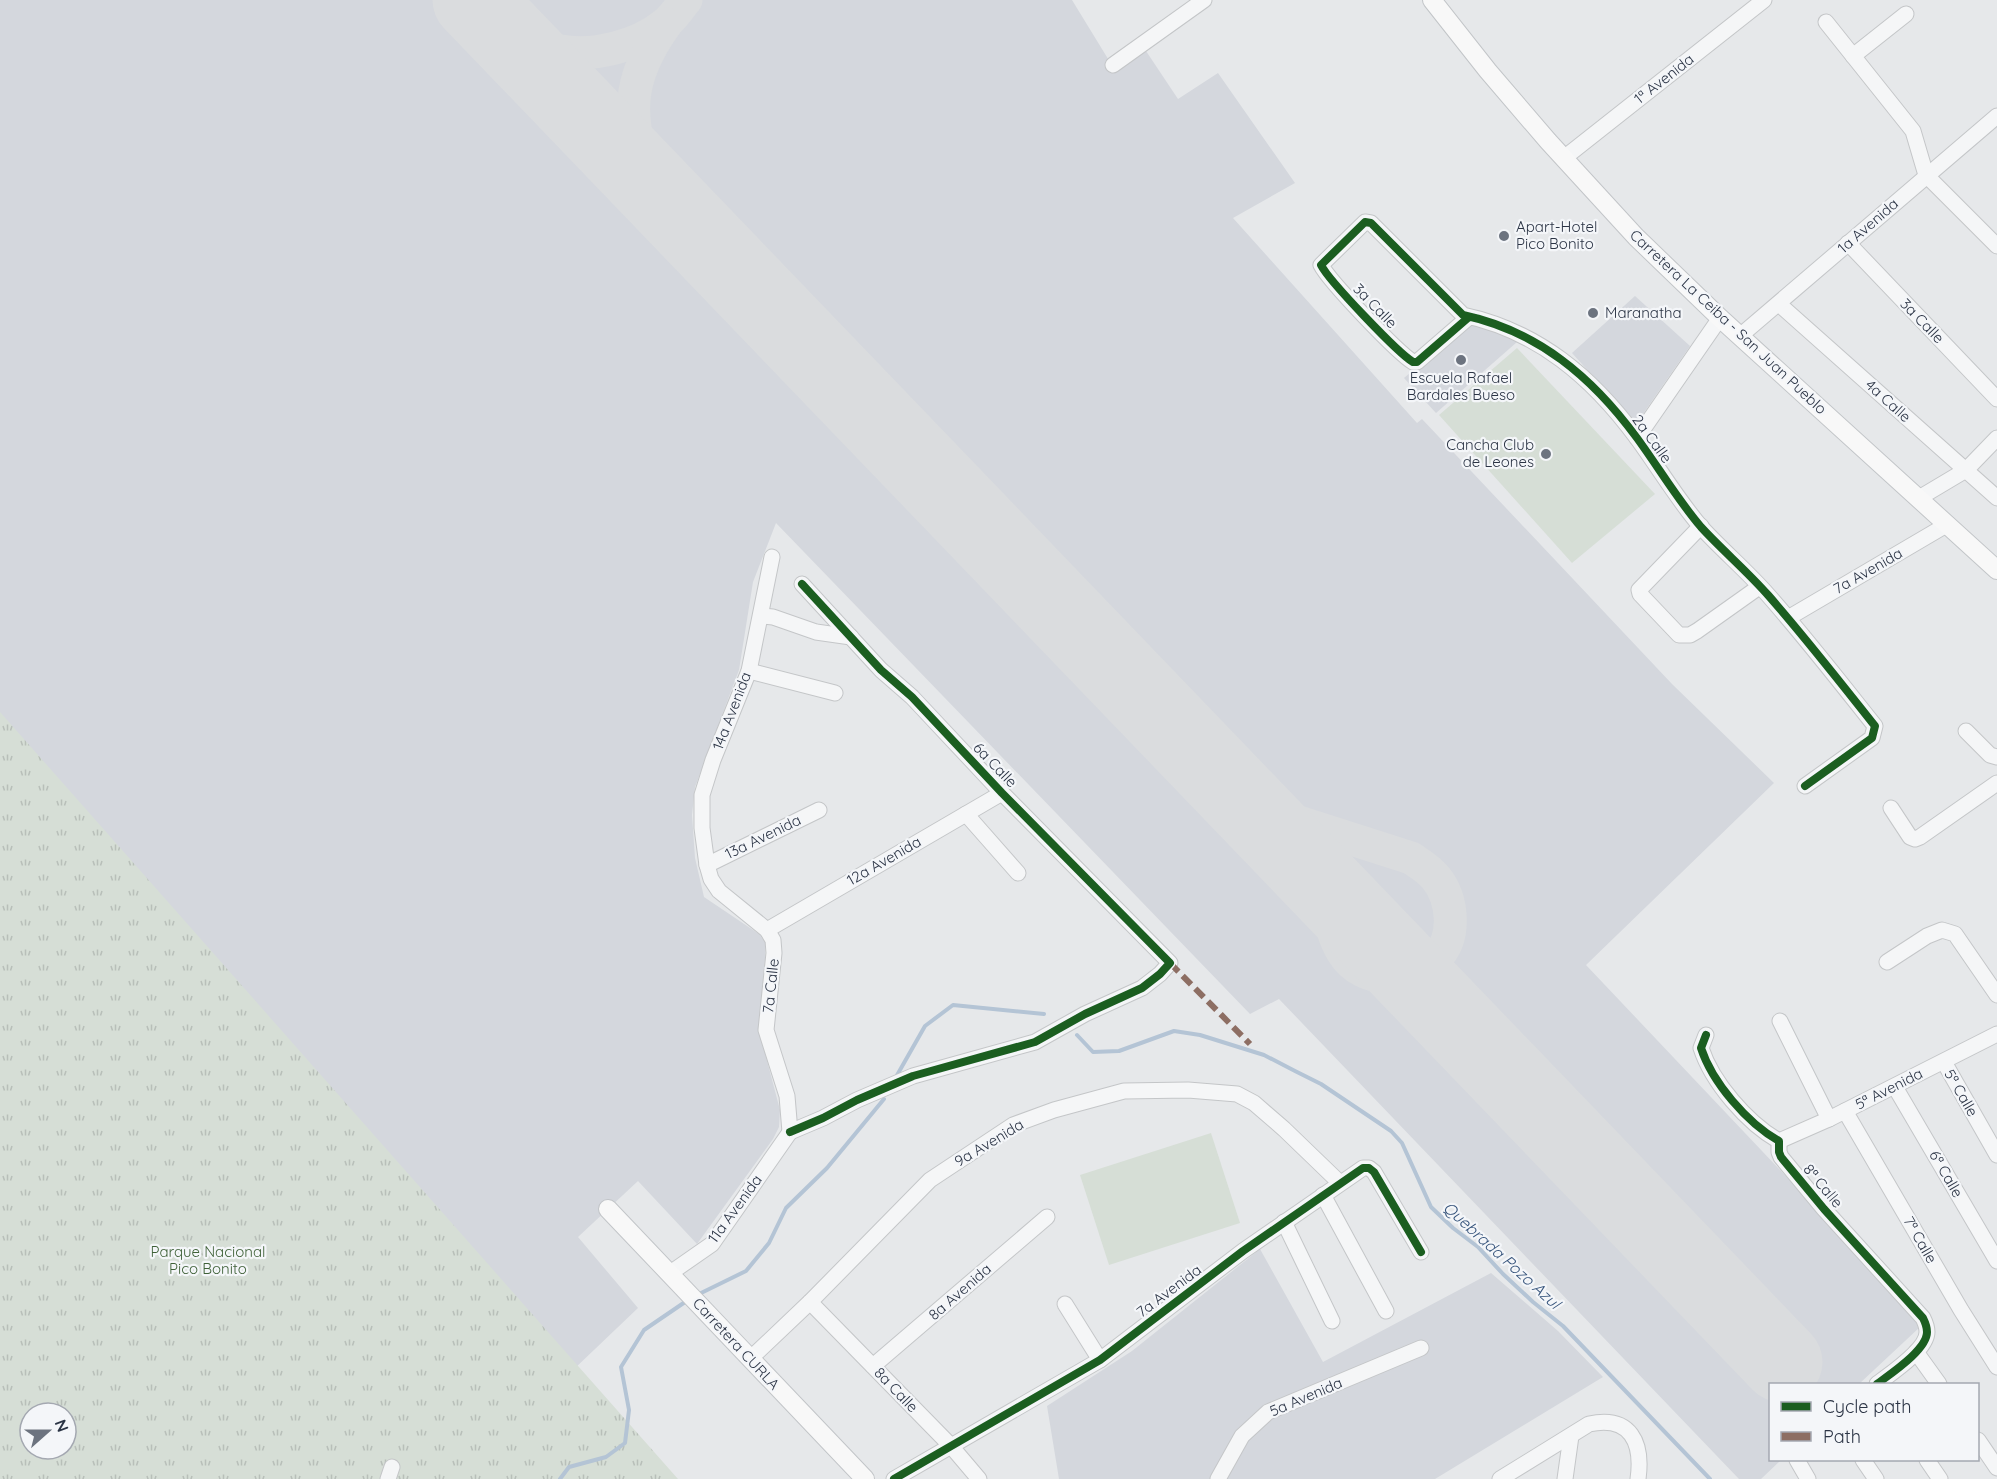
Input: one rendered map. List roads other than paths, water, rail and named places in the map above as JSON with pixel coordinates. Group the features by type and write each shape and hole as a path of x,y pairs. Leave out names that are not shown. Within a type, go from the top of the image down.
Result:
{"main road":[{"name":"Carretera La Ceiba - San Juan Pueblo","path":"1432,0 1488,71 1636,237 1720,318 1997,570"},
{"name":"Carretera CURLA","path":"608,1209 865,1479"}],"street":[{"path":"1113,65 1204,0"},
{"name":"1ª Avenida","path":"1564,158 1764,0"},
{"path":"1853,56 1906,14"},
{"path":"1826,22 1913,131 1926,175 1997,246"},
{"name":"1a Avenida","path":"1740,336 1997,116"},
{"name":"2a Calle","path":"1323,268 1321,265 1323,261 1365,222 1371,223 1463,315 1502,326 1536,341 1572,366 1608,403 1701,526 1788,618 1875,726 1872,738 1805,786"},
{"name":"3a Calle","path":"1848,243 1997,399"},
{"name":"3a Calle","path":"1323,268 1410,360 1417,362 1469,317"},
{"name":"4a Calle","path":"1779,304 1997,498"},
{"path":"1636,438 1720,318"},
{"path":"1918,498 1966,470 1997,438"},
{"name":"7a Avenida","path":"1788,618 1948,524"},
{"path":"1701,526 1641,587 1640,594 1679,635 1685,635 1697,631 1759,587"},
{"name":"14a Avenida","path":"707,865 702,828 702,795 713,760 749,671 772,557"},
{"name":"6a Calle","path":"790,1132 913,1076 1035,1042 1085,1014 1142,988 1170,963 1002,793 912,697 881,670 802,584"},
{"path":"760,616 773,617 816,632 851,637"},
{"path":"749,671 835,693"},
{"path":"1966,731 1990,756 1997,757"},
{"path":"1890,808 1910,837 1915,839 1997,783"},
{"name":"12a Avenida","path":"767,930 1002,793"},
{"name":"13a Avenida","path":"707,865 819,810"},
{"path":"966,814 1018,873"},
{"path":"707,865 711,879 719,891 767,930"},
{"name":"7a Calle","path":"767,930 773,940 774,952 766,1030 787,1096 790,1132"},
{"path":"1887,962 1927,936 1942,930 1955,934 1997,995"},
{"path":"1780,1021 1829,1119"},
{"path":"1706,1035 1701,1047 1706,1063 1727,1094 1758,1127 1779,1141"},
{"name":"5ª Avenida","path":"1779,1141 1845,1112 1944,1062 1994,1042"},
{"name":"5ª Calle","path":"1944,1062 1997,1155"},
{"name":"6ª Calle","path":"1895,1087 1997,1261"},
{"name":"9a Avenida","path":"750,1359 810,1302 930,1180 1013,1125 1054,1110 1124,1091 1188,1090 1237,1094 1254,1103 1340,1183"},
{"name":"7ª Calle","path":"1845,1112 1997,1367"},
{"name":"11a Avenida","path":"669,1274 712,1244 790,1132"},
{"name":"8ª Calle","path":"1779,1141 1781,1157 1824,1209 1923,1318 1927,1331 1925,1340 1916,1352"},
{"name":"7a Avenida","path":"894,1479 1100,1360 1284,1222 1362,1168 1369,1168 1374,1172 1421,1252"},
{"path":"1323,1195 1386,1311"},
{"name":"8a Avenida","path":"873,1366 1047,1217"},
{"path":"1284,1222 1332,1321"},
{"name":"8a Calle","path":"810,1302 951,1446 979,1479"},
{"path":"1065,1304 1100,1360"},
{"name":"5a Avenida","path":"1218,1479 1242,1436 1268,1412 1421,1348"},
{"path":"1878,1383 1916,1352 1938,1383"},
{"path":"1500,1479 1589,1424 1602,1421 1622,1426 1631,1433 1639,1447 1638,1479"},
{"path":"1565,1479 1571,1436"},
{"path":"1979,1443 1997,1468"},
{"path":"1798,1461 1808,1479"},
{"path":"1864,1461 1876,1479"},
{"path":"1928,1461 1940,1479"}],"waterway":[{"name":"Quebrada Pozo Azul","path":"896,1077 925,1026 953,1005 1044,1014"},
{"name":"Quebrada Pozo Azul","path":"1077,1035 1093,1052 1119,1051 1174,1031 1200,1035 1264,1055 1321,1084 1391,1131 1402,1143 1431,1207 1478,1247 1533,1302 1563,1326 1710,1479"},
{"name":"Quebrada Pozo Azul","path":"697,1295 746,1271 769,1243 786,1208 827,1168 884,1099"},
{"name":"Quebrada Pozo Azul","path":"560,1479 569,1467 606,1457 625,1443 629,1410 621,1367 644,1330 688,1300"}],"place":[{"name":"Apart-Hotel Pico Bonito","path":"1504,236"},
{"name":"Maranatha","path":"1593,313"},
{"name":"Escuela Rafael Bardales Bueso","path":"1461,360"},
{"name":"Cancha Club de Leones","path":"1546,454"}],"park label":[{"name":"Parque Nacional Pico Bonito","path":"208,1260"}]}
